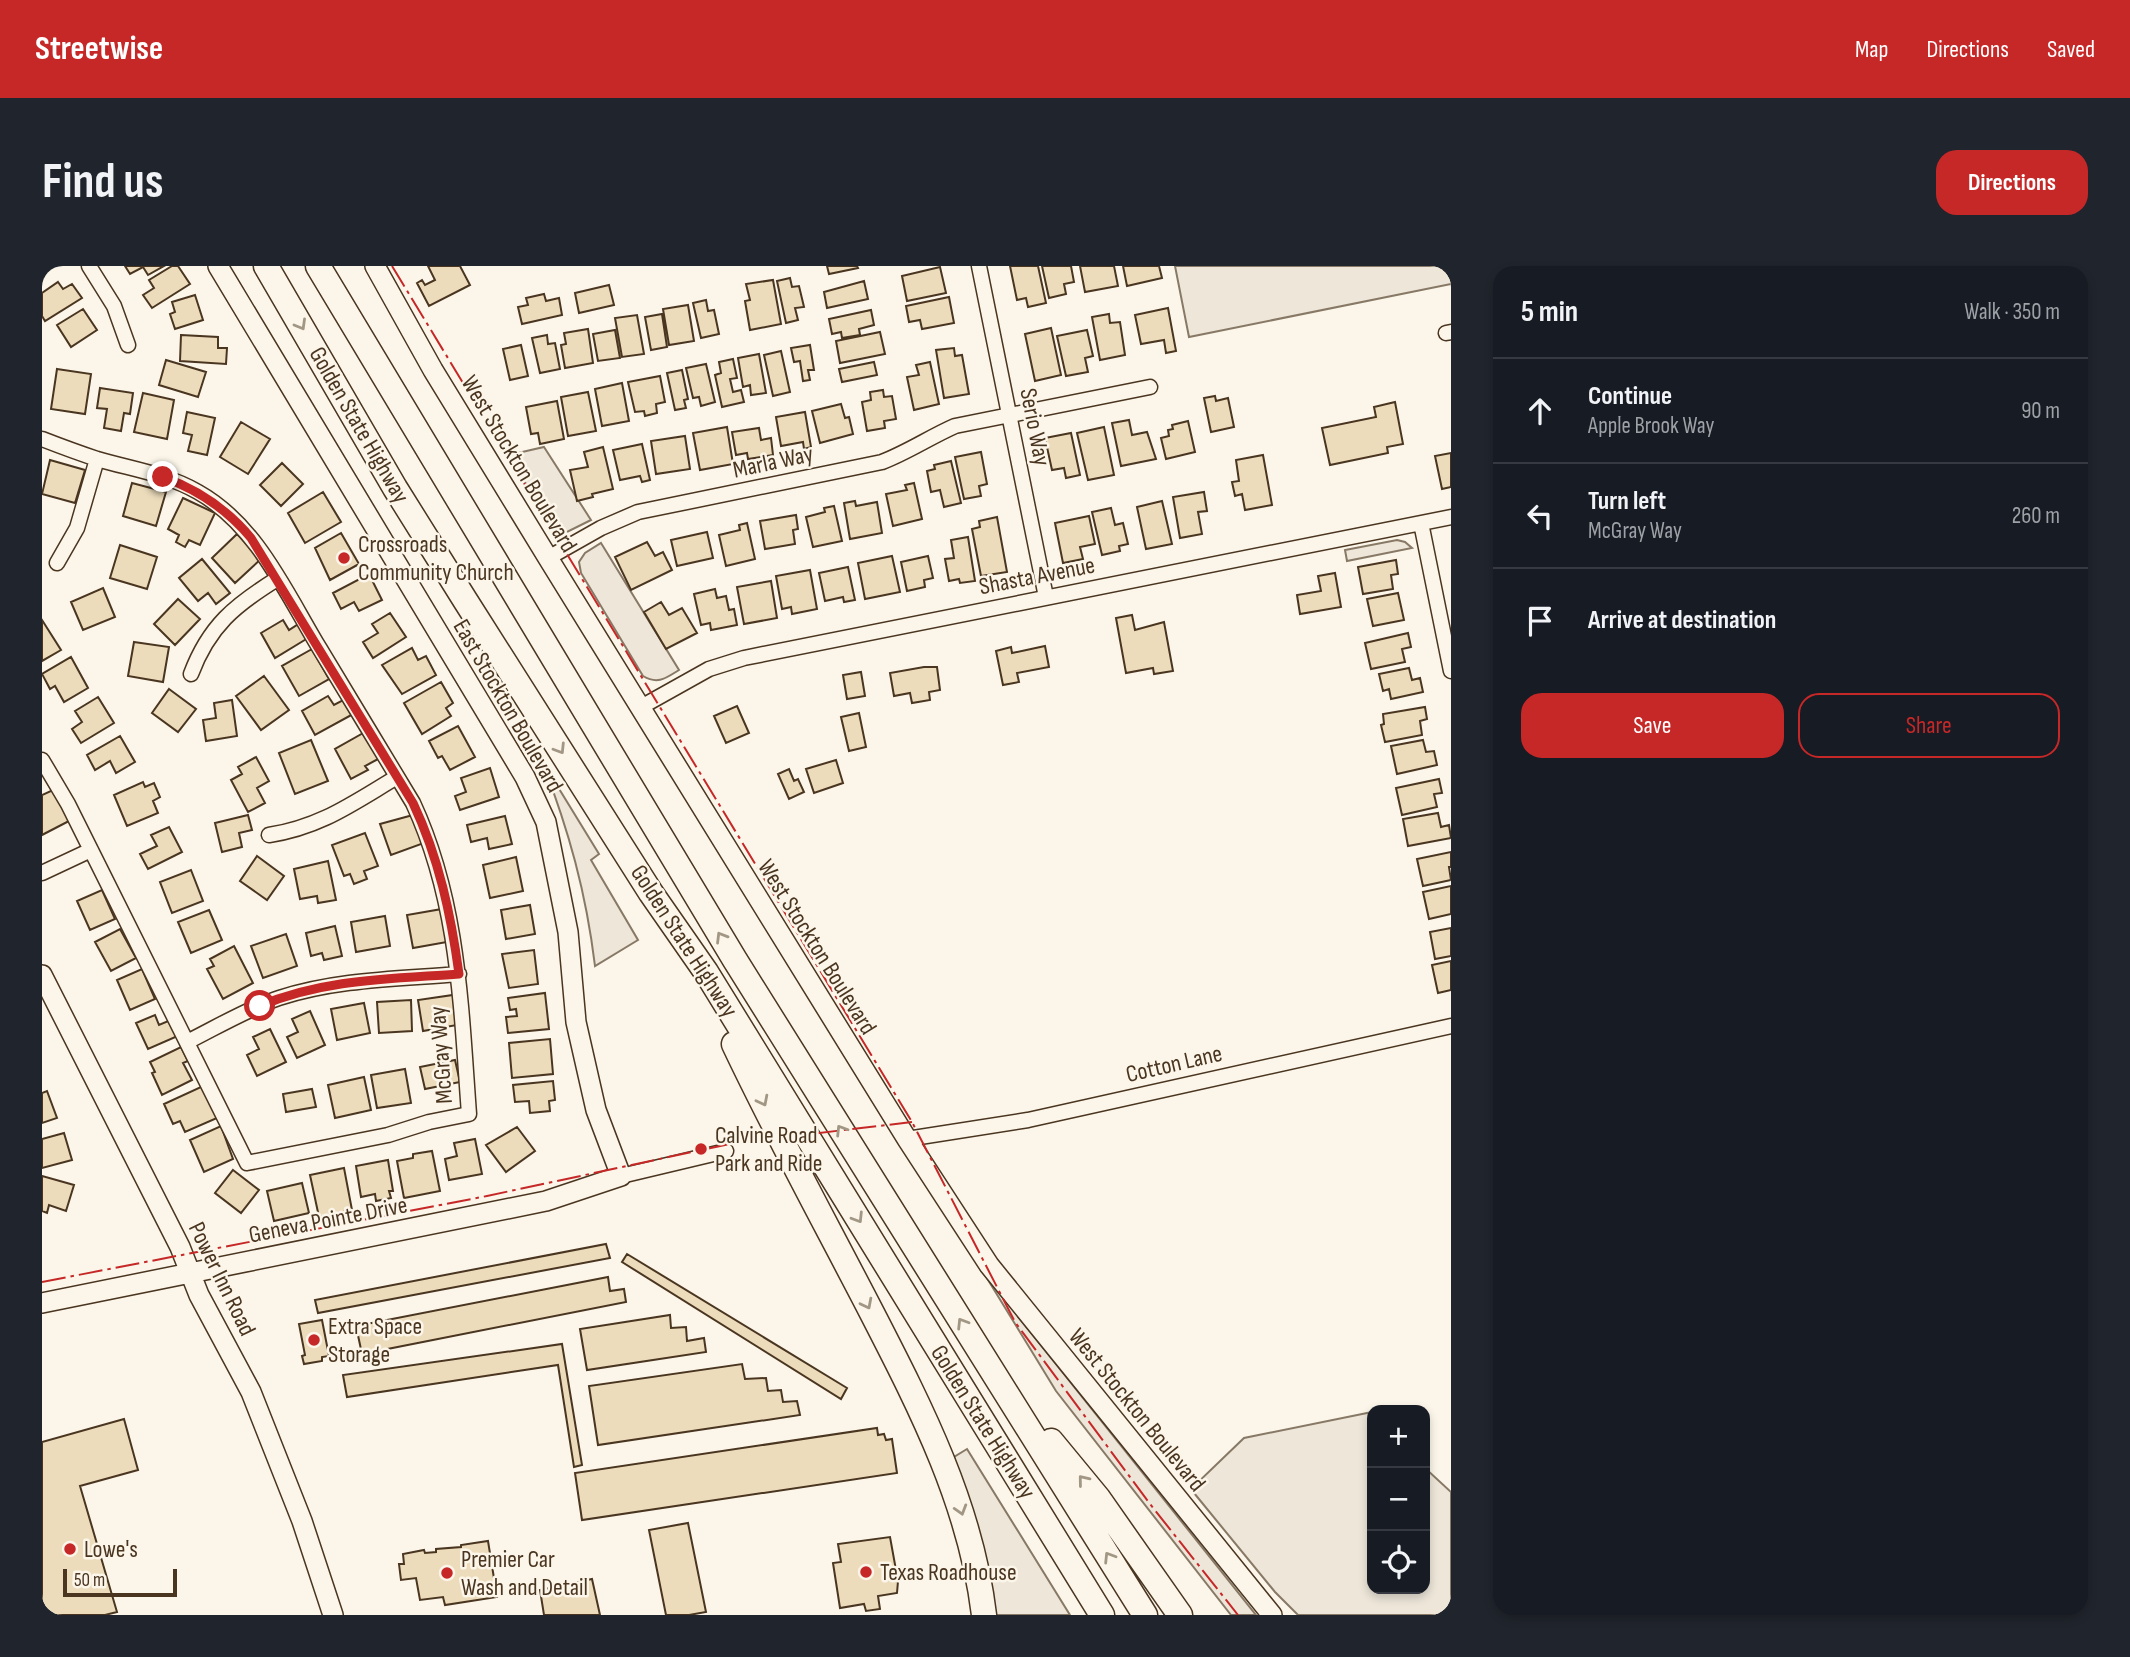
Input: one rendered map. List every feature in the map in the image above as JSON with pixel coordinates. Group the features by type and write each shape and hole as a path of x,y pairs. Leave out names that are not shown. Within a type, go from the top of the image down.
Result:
{"highway":[{"name":"Golden State Highway","path":"266,266 395,488 651,893 706,972 1102,1615"},
{"name":"Golden State Highway","path":"318,266 735,960 1145,1615"},
{"path":"706,972 734,1046 933,1435 963,1514 984,1615"},
{"path":"986,1361 1098,1499 1180,1615"}],"street":[{"path":"89,266 114,306 128,345"},
{"name":"East Stockton Boulevard","path":"218,266 525,777 546,822 568,932 576,1022 596,1110 621,1176"},
{"name":"West Stockton Boulevard","path":"375,266 433,370 548,558 907,1139 989,1265 1272,1615"},
{"name":"Serio Way","path":"979,266 1046,597"},
{"name":"Marla Way","path":"548,558 601,528 638,512 882,462 955,426 1150,387"},
{"name":"McGray Way","path":"42,439 97,459 181,483 212,501 240,524 277,579 421,820 442,884 453,929 459,974 469,1114 429,1122 388,1135 247,1163 91,850 42,760"},
{"path":"57,562 77,528 97,459"},
{"name":"Shasta Avenue","path":"641,707 709,669 744,658 1451,517"},
{"path":"1421,523 1451,671"},
{"path":"191,674 205,643 226,615 277,579"},
{"path":"269,835 306,828 397,776"},
{"path":"42,873 91,850"},
{"path":"187,1042 277,999 314,988 352,982 459,974"},
{"name":"Power Inn Road","path":"42,975 251,1392 302,1521 333,1615"},
{"name":"Cotton Lane","path":"907,1139 1028,1120 1451,1026"},
{"path":"621,1176 726,1151"},
{"name":"Geneva Pointe Drive","path":"42,1303 546,1201 621,1176"}],"shaded area":[{"path":"1175,266 1451,266 1451,284 1189,337"},
{"path":"544,447 591,520 565,533 553,530 509,455"},
{"path":"1397,540 1412,548 1347,561 1345,550"},
{"path":"601,543 679,670 666,678 653,680 643,676 581,573 579,562 585,553"},
{"path":"542,761 599,854 591,860 638,940 595,966 587,913 575,862"},
{"path":"985,1275 1256,1615 1231,1615 1056,1391"},
{"path":"1367,1413 1367,1594 1430,1594 1430,1473 1451,1492 1451,1615 1298,1615 1275,1592 1194,1493 1193,1487 1244,1438"},
{"path":"967,1449 1070,1615 995,1615 954,1457"}],"building":[{"path":"125,266 164,266 148,275 143,267 130,274"},
{"path":"172,266 178,266 190,284 152,308 143,295 154,288 149,280"},
{"path":"428,266 460,266 470,285 429,306 417,283 422,280 425,285 435,280"},
{"path":"827,266 857,266 858,268 829,274"},
{"path":"1010,266 1038,266 1046,303 1028,307 1026,298 1017,300"},
{"path":"1042,266 1071,266 1074,282 1064,284 1066,294 1049,298"},
{"path":"1080,266 1114,266 1118,286 1085,292"},
{"path":"1123,266 1159,266 1162,278 1127,286"},
{"path":"940,267 946,293 907,301 902,276"},
{"path":"790,278 792,287 799,286 804,307 795,308 798,320 786,323 777,281"},
{"path":"773,280 781,324 750,330 745,301 750,300 746,284"},
{"path":"864,281 868,299 827,308 824,292"},
{"path":"58,282 63,289 72,284 82,298 45,321 42,316 42,293"},
{"path":"609,285 614,305 579,313 575,293"},
{"path":"544,294 546,301 559,298 562,315 522,324 518,307 528,305 526,298"},
{"path":"195,295 203,320 175,329 170,314 175,312 172,302"},
{"path":"949,297 954,323 922,329 920,320 909,322 906,306"},
{"path":"706,300 708,311 714,310 719,334 701,338 693,303"},
{"path":"688,305 694,341 669,345 663,309"},
{"path":"1168,308 1176,351 1166,353 1164,340 1141,344 1135,315"},
{"path":"83,309 97,330 71,347 57,325"},
{"path":"871,310 874,325 859,329 860,335 842,338 841,332 832,334 829,319"},
{"path":"662,314 667,347 651,350 645,317"},
{"path":"1109,314 1110,323 1120,322 1125,355 1100,360 1092,317"},
{"path":"637,315 644,354 622,357 615,318"},
{"path":"1051,328 1061,375 1035,381 1025,334"},
{"path":"588,329 593,363 565,368 561,345 566,344 564,333"},
{"path":"615,330 620,358 598,361 593,334"},
{"path":"1087,330 1093,356 1085,358 1088,372 1066,376 1057,336"},
{"path":"880,332 885,354 840,363 836,341"},
{"path":"181,335 218,337 218,348 227,348 226,364 180,361"},
{"path":"547,335 548,344 555,343 560,369 540,373 532,338"},
{"path":"521,345 528,376 510,380 503,349"},
{"path":"810,345 814,370 808,370 810,380 803,381 800,361 794,362 791,348"},
{"path":"954,348 955,356 962,355 969,394 944,398 936,350"},
{"path":"781,351 790,392 773,396 764,355"},
{"path":"759,354 766,393 751,395 750,385 743,387 738,358"},
{"path":"733,359 737,378 730,379 733,392 741,390 744,402 722,407 715,375 721,373 719,362"},
{"path":"166,360 206,372 198,397 159,385"},
{"path":"874,362 877,375 842,382 839,369"},
{"path":"930,362 939,404 914,410 907,377 919,375 916,365"},
{"path":"706,364 715,402 701,406 699,397 693,398 686,368"},
{"path":"57,369 91,374 85,414 51,409"},
{"path":"682,370 688,399 684,400 686,408 675,410 667,373"},
{"path":"660,376 665,402 656,404 657,413 645,416 644,411 635,412 628,382"},
{"path":"622,383 629,421 602,426 595,389"},
{"path":"100,388 133,393 130,414 124,413 121,431 104,428 107,409 97,408"},
{"path":"883,390 884,397 892,396 896,419 884,421 885,428 867,431 862,402 871,400 870,392"},
{"path":"588,392 596,431 568,436 561,397"},
{"path":"143,393 174,400 167,439 134,432"},
{"path":"1215,396 1216,401 1228,398 1234,427 1211,432 1204,398"},
{"path":"557,401 564,439 540,444 538,433 531,434 526,407"},
{"path":"1395,402 1403,444 1387,447 1388,453 1330,465 1322,428 1376,417 1374,407"},
{"path":"841,404 845,418 849,417 853,434 820,443 812,411"},
{"path":"187,412 215,418 207,455 188,451 192,435 183,433"},
{"path":"805,412 811,447 804,449 803,442 781,446 776,417"},
{"path":"1129,420 1132,435 1147,432 1156,459 1121,466 1112,423"},
{"path":"1188,421 1195,452 1166,459 1161,438 1169,436 1168,430 1173,429 1172,425"},
{"path":"241,422 270,439 248,474 220,457"},
{"path":"727,427 733,464 700,470 693,433"},
{"path":"1104,427 1114,475 1088,480 1077,433"},
{"path":"759,428 761,440 771,438 773,455 748,459 747,453 736,455 732,432"},
{"path":"1071,433 1080,475 1066,478 1064,468 1052,470 1045,438"},
{"path":"685,436 690,469 656,474 651,441"},
{"path":"642,444 650,480 642,482 640,476 620,480 613,450"},
{"path":"603,447 613,489 577,501 570,470 588,467 584,452"},
{"path":"981,452 987,484 979,486 981,496 964,499 955,457"},
{"path":"1451,453 1451,487 1442,489 1435,456"},
{"path":"1263,455 1272,505 1245,510 1242,494 1235,496 1232,482 1239,481 1236,460"},
{"path":"50,460 85,470 75,503 42,494"},
{"path":"951,461 961,503 944,507 940,490 931,492 927,471 935,469 934,465"},
{"path":"282,463 303,484 281,506 260,485"},
{"path":"132,483 166,492 156,526 123,516"},
{"path":"914,483 922,519 893,526 886,494 907,490 905,485"},
{"path":"323,492 341,522 305,543 288,513"},
{"path":"1204,492 1207,511 1198,512 1202,534 1180,538 1173,497"},
{"path":"183,498 215,513 200,545 189,540 185,547 176,542 179,535 168,529"},
{"path":"855,501 856,506 877,502 882,533 850,539 844,503"},
{"path":"1162,501 1172,544 1146,549 1137,507"},
{"path":"834,506 842,541 813,547 806,517 825,512 824,508"},
{"path":"1111,508 1115,525 1123,523 1128,544 1119,546 1120,551 1102,555 1092,512"},
{"path":"796,515 798,529 793,530 795,544 765,549 760,521"},
{"path":"1089,516 1095,544 1080,547 1083,559 1063,563 1055,523"},
{"path":"997,517 1007,572 981,576 972,529 980,527 979,521"},
{"path":"747,523 755,559 726,566 719,535 740,530 739,525"},
{"path":"707,532 713,558 677,566 671,540"},
{"path":"341,533 359,564 330,580 315,548"},
{"path":"237,534 261,559 235,583 212,558"},
{"path":"968,537 975,581 949,581 945,559 954,558 951,540"},
{"path":"647,542 655,556 663,552 672,570 631,590 615,557"},
{"path":"120,545 157,557 147,589 110,578"},
{"path":"892,556 900,592 865,599 858,563"},
{"path":"928,556 933,578 924,580 925,587 907,591 901,562"},
{"path":"202,559 230,593 216,604 208,593 198,601 179,578"},
{"path":"1396,560 1398,574 1391,575 1393,589 1363,594 1358,567"},
{"path":"848,567 855,600 844,602 843,597 825,601 819,573"},
{"path":"810,570 817,609 792,614 791,607 782,609 776,576"},
{"path":"1335,573 1341,607 1300,614 1297,595 1321,591 1318,576"},
{"path":"369,574 382,600 359,611 354,602 341,609 333,593"},
{"path":"771,581 777,618 744,624 737,587"},
{"path":"103,588 115,617 83,630 71,602"},
{"path":"715,589 717,598 726,596 729,610 734,609 737,625 711,630 710,623 701,625 694,594"},
{"path":"1398,593 1404,620 1373,626 1367,599"},
{"path":"178,599 200,619 175,645 154,624"},
{"path":"661,602 669,615 682,608 697,633 666,649 644,612"},
{"path":"390,613 406,637 373,658 363,642 378,633 372,624"},
{"path":"1132,615 1135,630 1164,622 1173,671 1154,674 1153,668 1126,673 1116,618"},
{"path":"42,620 61,650 42,661"},
{"path":"283,620 289,630 300,623 308,638 275,658 261,633"},
{"path":"1408,633 1411,647 1402,649 1405,662 1371,669 1365,643"},
{"path":"134,642 169,647 163,682 128,676"},
{"path":"1045,646 1049,667 1017,673 1019,682 1003,685 996,651 1011,647 1012,653"},
{"path":"412,648 418,660 426,656 436,675 402,694 382,665"},
{"path":"312,649 329,679 299,696 282,666"},
{"path":"71,657 88,688 64,702 55,686 50,689 42,674"},
{"path":"937,667 940,690 929,692 930,700 912,703 910,693 894,696 890,673"},
{"path":"1409,668 1412,680 1420,678 1423,692 1391,699 1389,689 1383,691 1379,674"},
{"path":"861,672 865,696 847,699 843,675"},
{"path":"264,676 289,710 261,730 236,696"},
{"path":"441,682 453,703 446,708 451,716 422,734 404,703"},
{"path":"169,689 196,709 178,732 152,713"},
{"path":"328,696 334,705 347,698 355,713 315,735 302,711"},
{"path":"98,697 114,723 81,743 72,729 82,722 75,711"},
{"path":"232,700 237,736 206,741 203,720 216,718 214,703"},
{"path":"737,706 749,733 726,743 714,716"},
{"path":"1425,707 1427,719 1420,721 1422,735 1385,742 1381,725 1384,724 1383,714"},
{"path":"859,713 866,747 849,751 841,717"},
{"path":"458,726 475,757 450,770 442,756 438,758 429,741"},
{"path":"365,732 380,758 365,766 368,770 351,779 335,749"},
{"path":"120,736 135,762 116,773 110,761 95,770 87,755"},
{"path":"311,740 328,781 295,794 279,753"},
{"path":"1423,740 1426,752 1434,751 1437,765 1397,774 1391,746"},
{"path":"256,757 269,781 257,788 265,803 248,812 231,780 242,774 238,767"},
{"path":"836,760 843,783 814,793 806,769"},
{"path":"490,768 499,797 460,810 455,796 466,792 461,778"},
{"path":"789,769 794,781 798,779 804,792 789,799 778,774"},
{"path":"1439,779 1442,793 1434,794 1437,807 1402,815 1396,788"},
{"path":"143,782 145,787 154,783 160,797 153,801 158,813 127,826 114,795"},
{"path":"53,790 69,821 42,835 42,795"},
{"path":"1438,813 1441,827 1449,825 1451,838 1408,846 1403,819"},
{"path":"248,815 252,830 239,833 242,847 222,852 215,823"},
{"path":"413,815 424,843 391,855 380,824"},
{"path":"505,816 512,844 489,849 487,838 471,842 467,825"},
{"path":"169,827 182,852 148,869 140,854 157,846 151,835"},
{"path":"365,833 378,866 364,871 367,879 354,884 350,874 344,876 332,845"},
{"path":"1451,852 1451,880 1423,886 1417,859"},
{"path":"257,856 284,876 267,900 240,881"},
{"path":"516,857 523,891 490,898 483,865"},
{"path":"328,861 336,900 318,903 317,896 300,899 294,869"},
{"path":"191,870 203,901 172,913 160,882"},
{"path":"1451,886 1451,914 1429,919 1423,892"},
{"path":"102,890 115,919 90,930 77,901"},
{"path":"530,905 535,934 506,939 501,910"},
{"path":"442,909 447,942 413,948 407,915"},
{"path":"209,910 222,940 191,953 178,922"},
{"path":"385,916 390,946 356,952 351,922"},
{"path":"335,926 342,956 324,960 322,953 311,956 306,933"},
{"path":"1451,928 1451,956 1435,959 1430,932"},
{"path":"120,929 136,958 111,971 95,942"},
{"path":"286,934 297,966 263,978 251,946"},
{"path":"234,946 253,983 223,999 207,969 214,966 210,959"},
{"path":"534,950 538,984 509,988 502,954"},
{"path":"1451,961 1451,990 1438,993 1432,965"},
{"path":"142,969 155,999 130,1010 117,980"},
{"path":"545,993 549,1029 508,1033 506,1017 517,1016 516,1009 510,1010 508,998"},
{"path":"453,995 457,1025 423,1031 418,1000"},
{"path":"411,1000 412,1031 379,1033 377,1002"},
{"path":"364,1003 370,1033 337,1040 331,1009"},
{"path":"310,1011 325,1045 297,1058 287,1037 298,1032 292,1019"},
{"path":"155,1015 159,1025 173,1019 180,1035 148,1049 136,1023"},
{"path":"270,1029 286,1062 257,1076 247,1055 259,1049 253,1037"},
{"path":"550,1039 553,1074 512,1078 509,1043"},
{"path":"181,1047 188,1061 183,1063 192,1080 162,1095 150,1062"},
{"path":"455,1060 460,1082 425,1089 420,1067"},
{"path":"405,1069 411,1103 377,1108 371,1075"},
{"path":"364,1077 371,1110 335,1118 328,1085"},
{"path":"553,1081 555,1100 549,1101 550,1111 530,1113 529,1101 515,1102 513,1085"},
{"path":"203,1086 217,1118 185,1132 180,1121 173,1124 164,1104"},
{"path":"312,1089 316,1107 286,1112 283,1094"},
{"path":"47,1091 57,1118 42,1123 42,1093"},
{"path":"221,1126 233,1159 204,1172 190,1140"},
{"path":"517,1127 535,1151 506,1172 486,1145"},
{"path":"64,1133 72,1160 42,1168 42,1139"},
{"path":"475,1139 482,1174 449,1180 445,1159 457,1156 454,1143"},
{"path":"432,1151 440,1191 404,1198 397,1161 413,1158 413,1154"},
{"path":"388,1160 393,1191 389,1191 391,1198 376,1201 375,1194 361,1197 356,1166"},
{"path":"344,1168 352,1210 319,1217 310,1175"},
{"path":"233,1170 259,1190 241,1213 215,1193"},
{"path":"42,1176 74,1185 66,1211 49,1205 47,1213 42,1211"},
{"path":"302,1183 309,1213 274,1221 267,1191"},
{"path":"606,1244 610,1258 318,1313 315,1300"},
{"path":"627,1254 847,1388 841,1399 622,1262"},
{"path":"608,1277 610,1291 624,1289 626,1302 362,1354 356,1326"},
{"path":"670,1315 671,1328 686,1327 687,1341 704,1338 706,1352 587,1370 580,1329"},
{"name":"Extra Space Storage","path":"322,1320 329,1356 322,1357 322,1361 304,1364 302,1356 305,1355 299,1324"},
{"path":"562,1344 582,1465 574,1467 558,1365 347,1397 343,1375"},
{"path":"742,1364 745,1379 766,1378 768,1391 781,1390 783,1402 797,1401 800,1415 598,1445 589,1386"},
{"name":"Lowe's","path":"124,1419 138,1470 80,1486 117,1612 105,1615 42,1615 42,1442"},
{"path":"877,1428 878,1435 884,1434 886,1440 892,1439 897,1473 582,1520 575,1473"},
{"path":"688,1523 706,1612 666,1615 649,1530"},
{"name":"Texas Roadhouse","path":"890,1537 898,1581 897,1593 878,1596 880,1609 866,1611 864,1604 840,1608 833,1563 841,1562 838,1544"},
{"name":"Premier Car Wash and Detail","path":"488,1541 497,1597 445,1605 443,1597 420,1600 416,1578 401,1580 399,1564 404,1564 403,1554 424,1550 425,1553 436,1552 436,1549"},
{"path":"592,1579 600,1615 544,1615 540,1590"}],"power":[{"path":"392,266 912,1122 1015,1322 1150,1504 1238,1615"},
{"path":"42,1282 487,1196 734,1143 912,1122"}],"place":[{"name":"Crossroads Community Church","path":"344,558"},
{"name":"Calvine Road Park and Ride","path":"701,1149"},
{"name":"Extra Space Storage","path":"314,1340"},
{"name":"Lowe's","path":"70,1549"},
{"name":"Texas Roadhouse","path":"866,1572"},
{"name":"Premier Car Wash and Detail","path":"447,1573"}],"route":[{"path":"163,477 181,483 212,501 240,524 251,538 413,803 442,884 453,929 459,974 314,988 260,1006"}]}
